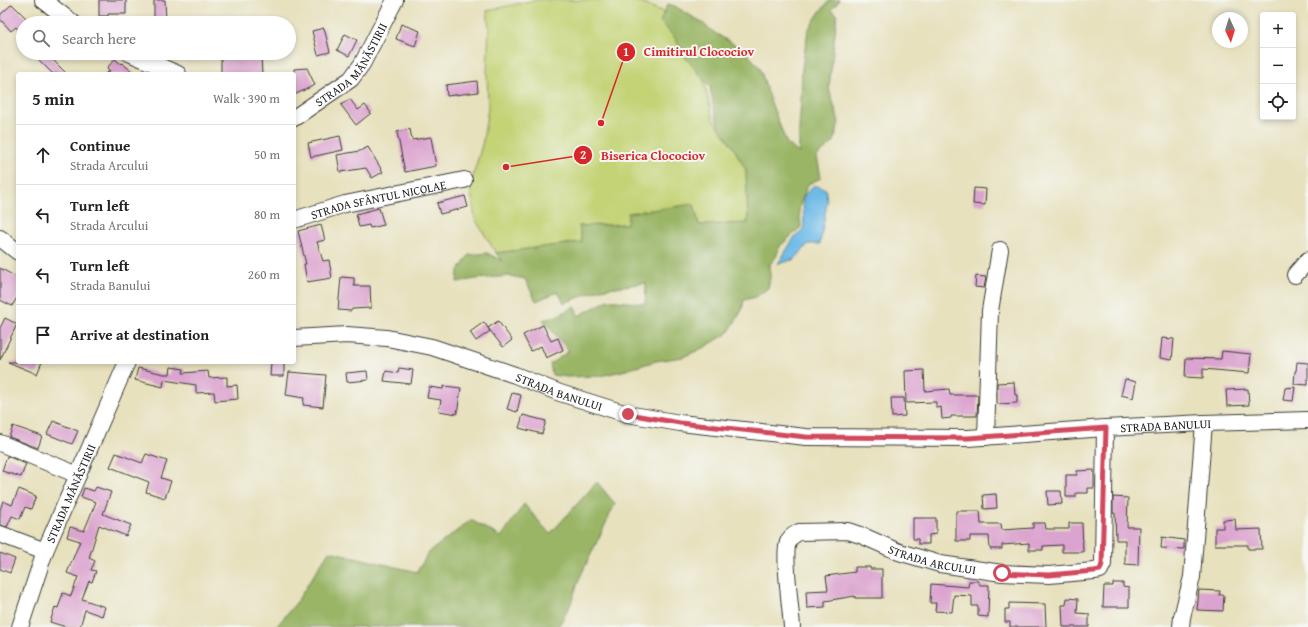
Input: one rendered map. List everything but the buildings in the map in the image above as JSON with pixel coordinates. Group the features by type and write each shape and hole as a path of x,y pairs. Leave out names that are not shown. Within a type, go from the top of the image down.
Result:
{"street":[{"path":"43,0 64,16"},
{"name":"STRADA MĂNĂSTIRII","path":"296,117 351,79 362,64 395,0"},
{"path":"145,60 173,72"},
{"name":"STRADA SFÂNTUL NICOLAE","path":"296,219 344,204 464,180"},
{"path":"0,238 16,250"},
{"path":"986,437 990,311 1000,250"},
{"path":"1295,276 1308,260"},
{"name":"STRADA BANULUI","path":"296,338 347,335 388,338 432,347 515,375 560,393 628,414 680,423 806,437 968,438 1106,428 1308,420"},
{"name":"STRADA MĂNĂSTIRII","path":"20,627 45,551 126,364"},
{"path":"1181,627 1192,577 1204,423"},
{"name":"STRADA ARCULUI","path":"792,627 786,556 788,542 799,532 848,531 864,536 899,552 933,562 1002,573 1049,575 1100,570 1102,564 1106,428"},
{"path":"0,443 78,475"},
{"path":"0,534 45,551"}],"green space":[{"path":"533,0 631,0 680,17 702,73 713,119 732,145 746,170 748,223 699,225 694,204 627,224 579,226 582,242 496,253 475,219 470,187 483,141 488,108 487,70 489,28 487,11"},
{"path":"830,0 840,0 831,10 837,14 829,88 839,122 834,142 817,156 821,178 808,184 799,208 801,227 780,246 776,257 770,264 768,288 756,297 744,300 742,310 728,333 705,347 683,357 656,361 600,376 567,377 552,375 550,364 569,351 543,320 559,315 575,306 578,316 608,300 645,304 646,283 601,289 564,303 558,292 536,301 525,279 510,276 457,282 458,272 469,255 487,253 502,261 496,253 582,242 579,226 627,224 628,213 694,204 699,225 748,223 746,170 732,145 719,127 710,87 685,57 675,38 660,21 668,4 675,6 745,51 760,68 787,144 799,153 802,68 808,30 821,10"},
{"path":"597,482 615,504 580,577 570,606 558,627 276,627 296,603 329,551 417,572 428,553 471,520 501,537 524,504 550,534"}],"water":[{"path":"814,185 826,189 827,202 820,244 808,244 795,259 778,264 794,238 804,229 803,197"}],"place":[{"name":"Cimitirul Clocociov","path":"601,123"},
{"name":"Biserica Clocociov","path":"506,167"}],"route":[{"path":"628,414 680,423 806,437 968,438 1106,428 1102,564 1100,570 1049,575 1002,573"}]}
